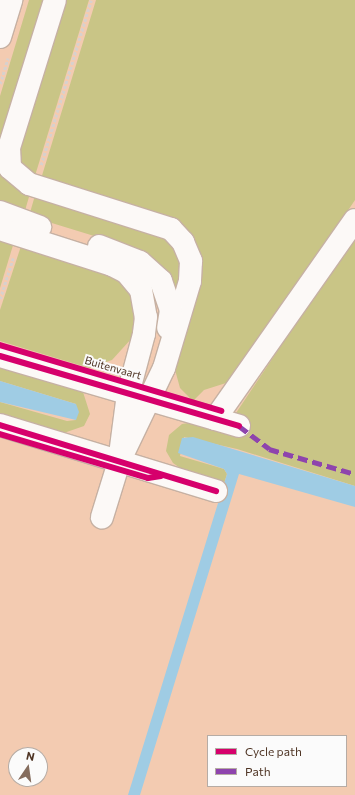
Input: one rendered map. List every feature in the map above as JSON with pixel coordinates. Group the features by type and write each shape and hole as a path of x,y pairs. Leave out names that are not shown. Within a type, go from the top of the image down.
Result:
{"street":[{"path":"0,37 11,0"},
{"path":"54,0 8,154 13,173 35,186 160,224 183,242 191,261 190,281 164,368 119,462 102,517"},
{"path":"0,212 129,256 151,270 164,288 171,310 153,391"},
{"path":"215,419 355,220"},
{"path":"10,233 112,265 135,281 145,302 146,317 128,394 119,462"},
{"name":"Buitenvaart","path":"0,356 128,394 153,391 215,419 239,426"},
{"path":"0,425 216,491"}],"path":[{"path":"35,186 91,0"},
{"path":"0,299 10,233"}],"shaded area":[{"path":"0,0 355,0 355,795 0,795"},
{"path":"29,0 48,0 3,146 31,190 24,214 0,200 0,96"},
{"path":"60,0 89,0 34,179 22,173 15,151"},
{"path":"96,0 355,0 355,200 238,374 226,383 204,390 193,401 180,388 174,366 190,244 40,182"},
{"path":"36,192 156,228 183,255 178,290 163,267 143,251 29,216"},
{"path":"355,235 355,486 237,449 184,437 180,456 224,469 227,474 220,496 173,463 166,451 169,435 182,424 234,416"},
{"path":"0,238 14,242 0,288"},
{"path":"22,243 114,274 132,294 136,326 132,338 112,360 89,368 0,341 0,310"},
{"path":"0,362 83,392 90,414 84,426 58,435 0,417 0,402 67,421 76,420 76,404 0,381"}],"water":[{"path":"0,381 76,404 79,412 76,420 0,402"},
{"path":"193,437 355,486 355,507 239,474 140,795 128,795 227,474 224,469 178,453 182,438"}],"marked path":[{"path":"239,426 269,449 355,474"}],"cycle path":[{"path":"0,345 221,411"},
{"path":"0,356 239,426"},
{"path":"0,425 216,491"},
{"path":"0,434 148,478 161,476"}]}
